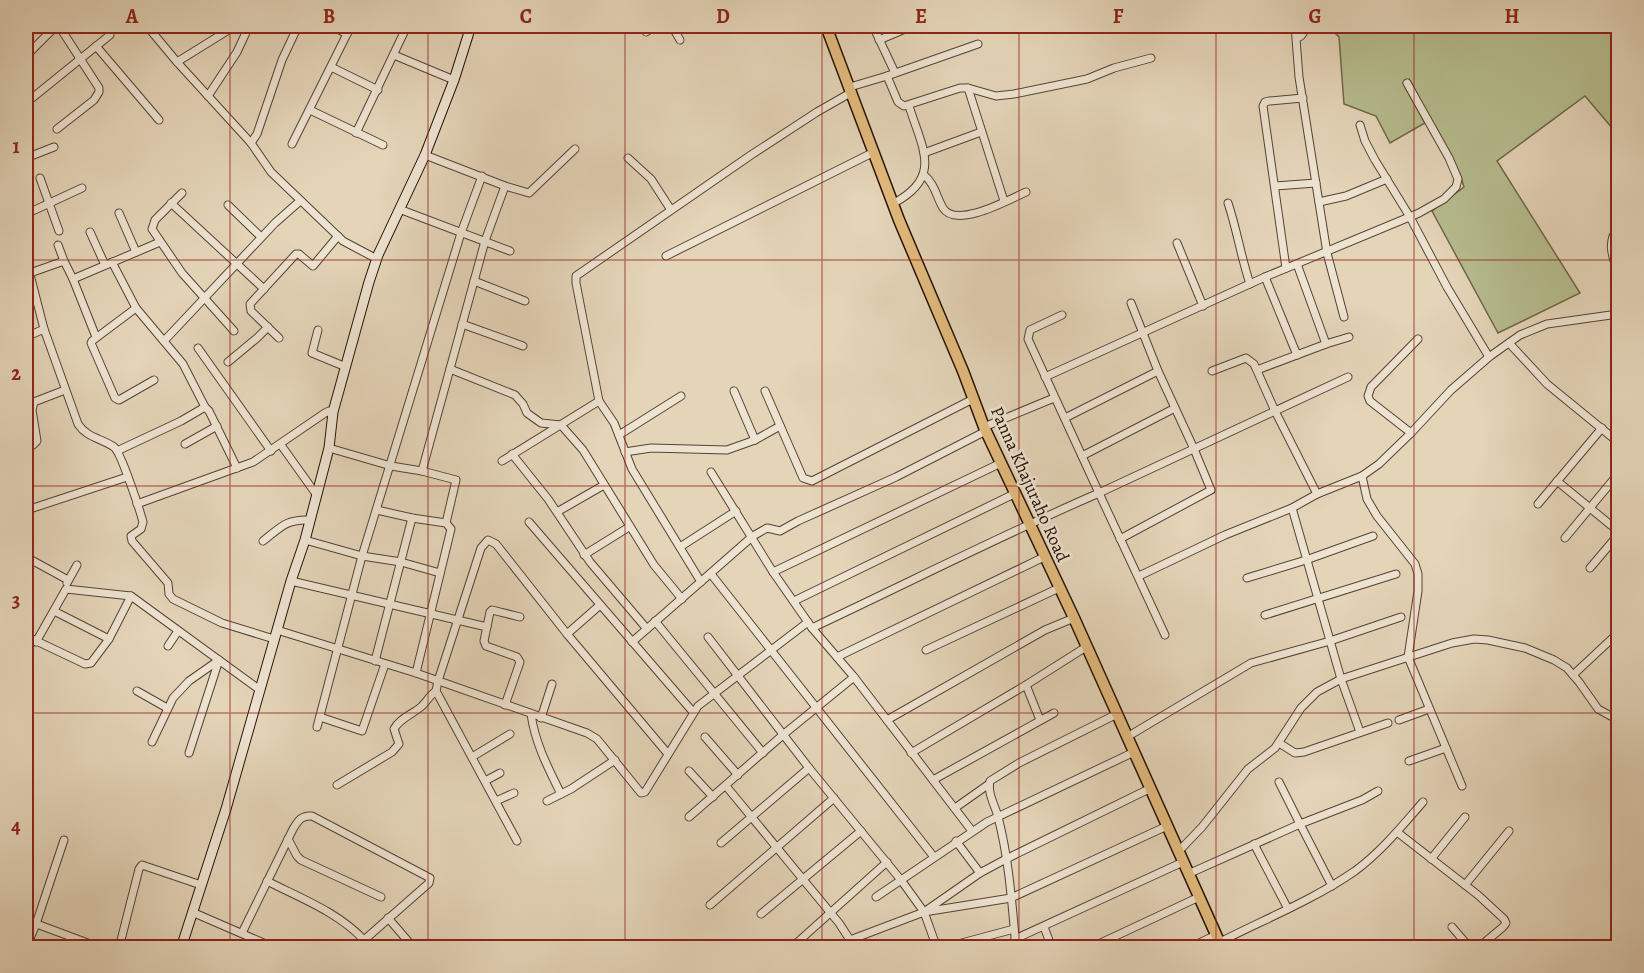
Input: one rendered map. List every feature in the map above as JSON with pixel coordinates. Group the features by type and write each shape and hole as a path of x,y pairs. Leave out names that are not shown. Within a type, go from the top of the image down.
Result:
{"main road":[{"path":"181,948 226,809 275,635 305,540 328,448 333,412 377,259 425,155 454,80 471,26"},
{"name":"Panna Khajuraho Road","path":"826,26 985,429 1074,618 1220,942"}],"street":[{"path":"26,56 57,26 99,88 99,93 94,100 57,129"},
{"path":"26,103 111,33 107,26"},
{"path":"177,62 235,26"},
{"path":"208,96 237,51 249,26"},
{"path":"251,143 257,134 282,60 298,26"},
{"path":"332,26 347,33"},
{"path":"292,144 351,26"},
{"path":"356,133 407,26"},
{"path":"645,32 656,26"},
{"path":"672,26 680,40"},
{"path":"873,26 900,105 909,106 960,88 996,96 1014,94 1087,79 1114,68 1151,58"},
{"path":"879,40 911,26"},
{"path":"1295,26 1303,98 1327,253 1344,317"},
{"path":"1296,38 1301,36 1308,26"},
{"path":"151,27 177,62 251,143 271,172 338,236 358,250 377,259"},
{"path":"701,582 632,469 614,423 599,401 575,278 671,210 851,89 978,44"},
{"path":"96,46 159,120"},
{"path":"394,55 454,80"},
{"path":"332,66 378,90"},
{"path":"1045,377 1265,277 1410,217 1444,199 1456,188 1458,179 1449,158 1407,83"},
{"path":"968,88 1004,201"},
{"path":"1286,268 1263,106 1269,101 1303,98"},
{"path":"894,203 907,196 918,186 924,175 924,153 909,106"},
{"path":"310,110 383,145"},
{"path":"1360,125 1365,141 1488,357"},
{"path":"924,153 981,132"},
{"path":"26,158 54,147"},
{"path":"425,155 529,193 575,149"},
{"path":"666,256 874,152"},
{"path":"628,158 651,179 671,210"},
{"path":"924,175 931,183 943,208 953,216 970,215 1026,192"},
{"path":"317,728 362,556 461,233 482,176"},
{"path":"40,178 59,231"},
{"path":"1319,202 1346,196 1387,179"},
{"path":"1275,186 1316,183"},
{"path":"422,471 485,242 505,186"},
{"path":"26,214 82,188"},
{"path":"182,192 152,225 152,229 182,273 234,331"},
{"path":"164,341 261,237 300,201"},
{"path":"171,203 264,289"},
{"path":"1228,203 1250,284"},
{"path":"228,205 261,237"},
{"path":"399,209 510,251"},
{"path":"119,213 136,252"},
{"path":"1618,228 1612,236 1611,244 1618,273"},
{"path":"90,232 136,308 183,364 237,468"},
{"path":"279,338 250,308 250,304 296,254 314,266 338,236"},
{"path":"74,279 160,242"},
{"path":"1177,243 1203,306"},
{"path":"58,245 74,279 96,338"},
{"path":"26,259 44,329 75,417 82,429 117,451 137,504 142,526 130,538 168,584 170,597 222,622 338,649 416,673 587,733 597,739 642,793 645,792 693,712 714,693 771,650 810,625 950,563 1029,523 1099,493 1348,377"},
{"path":"30,273 64,261"},
{"path":"1297,264 1326,344"},
{"path":"1265,277 1297,355"},
{"path":"474,281 525,301"},
{"path":"26,294 33,291"},
{"path":"1120,539 1211,490 1158,371 1145,333 1131,303"},
{"path":"136,308 91,343 115,398 123,399 154,380"},
{"path":"1139,576 1225,534 1292,508 1317,494 1362,476 1379,464 1451,390 1488,357 1520,335 1547,324 1618,314"},
{"path":"1062,315 1030,330 1028,339 1165,635"},
{"path":"462,324 523,346"},
{"path":"228,362 268,327"},
{"path":"26,337 44,329"},
{"path":"318,330 312,353 346,367"},
{"path":"1257,370 1326,344 1349,338"},
{"path":"1411,433 1370,401 1368,396 1371,387 1418,339"},
{"path":"1509,343 1547,384 1618,442"},
{"path":"198,348 271,452"},
{"path":"1212,370 1246,358 1254,364 1317,494"},
{"path":"450,369 515,395 523,404 526,413 541,423 561,425 577,442 654,565 682,598"},
{"path":"1065,418 1158,371"},
{"path":"26,389 29,400 33,404 37,441 33,444 26,443"},
{"path":"33,404 65,390"},
{"path":"734,391 755,440"},
{"path":"765,391 803,478 812,481 973,399"},
{"path":"619,435 681,396"},
{"path":"632,642 753,536 767,528 780,531 807,516 896,477 985,429 1054,398"},
{"path":"502,461 599,401"},
{"path":"117,451 205,407"},
{"path":"1082,456 1175,408"},
{"path":"137,504 253,462 329,411 333,412"},
{"path":"185,444 217,426"},
{"path":"625,452 659,448 727,450 755,440 780,426"},
{"path":"1538,504 1602,429"},
{"path":"281,445 316,494"},
{"path":"328,448 391,466 456,480 446,523"},
{"path":"512,454 557,512 584,555 646,629"},
{"path":"773,572 1001,463"},
{"path":"711,472 753,536 773,572 810,625 854,677 972,831"},
{"path":"1564,538 1618,474"},
{"path":"1362,476 1367,499 1377,516 1415,564 1418,574 1418,591 1408,657 1462,786"},
{"path":"26,507 33,508 127,477"},
{"path":"1557,481 1618,533 1590,568"},
{"path":"557,512 604,485"},
{"path":"794,601 1016,493"},
{"path":"1292,508 1341,679 1360,732"},
{"path":"377,510 446,523 451,529 416,673"},
{"path":"680,547 736,511"},
{"path":"375,662 412,518"},
{"path":"263,541 287,522 296,519 310,520"},
{"path":"529,522 693,712"},
{"path":"584,555 629,527"},
{"path":"1247,578 1373,536"},
{"path":"337,785 392,753 399,744 394,729 396,724 422,707 436,691 482,548 490,539 668,754"},
{"path":"305,540 362,556 401,562 440,573"},
{"path":"26,557 68,580"},
{"path":"837,657 1044,557"},
{"path":"36,642 77,565"},
{"path":"711,574 934,857"},
{"path":"1264,615 1396,574"},
{"path":"291,581 487,627"},
{"path":"66,588 130,596 260,690"},
{"path":"926,650 1059,588"},
{"path":"26,636 86,664 91,663 109,639 130,596"},
{"path":"567,634 600,605"},
{"path":"505,705 520,662 517,657 486,646 484,641 492,610 520,617"},
{"path":"54,611 109,639"},
{"path":"1127,736 1251,663 1330,641 1401,617"},
{"path":"887,720 1046,630 1074,618"},
{"path":"655,621 763,753"},
{"path":"168,646 178,631"},
{"path":"1573,675 1618,633"},
{"path":"708,637 809,768 902,880 924,912 936,948"},
{"path":"1015,939 1044,927 1180,857 1248,769 1264,758 1279,743 1301,708 1317,692 1341,679 1452,643 1474,639 1488,640 1525,648 1554,660 1573,675 1598,709 1618,720"},
{"path":"911,753 1026,686 1086,647"},
{"path":"152,742 173,698 189,681 219,660"},
{"path":"189,753 219,660"},
{"path":"320,717 362,731 385,664"},
{"path":"689,817 784,734 854,677"},
{"path":"541,718 552,684"},
{"path":"1026,686 1040,720"},
{"path":"137,691 167,708"},
{"path":"436,691 517,841"},
{"path":"1399,720 1429,709"},
{"path":"933,780 1054,713"},
{"path":"531,714 532,726 546,764 561,794"},
{"path":"955,808 990,781 1019,763 1117,714"},
{"path":"1279,743 1295,753 1388,723"},
{"path":"472,757 510,734"},
{"path":"705,737 738,775"},
{"path":"1409,761 1446,748"},
{"path":"876,897 972,831 1134,752"},
{"path":"547,801 615,760"},
{"path":"721,843 809,768"},
{"path":"689,771 713,797"},
{"path":"485,781 500,773"},
{"path":"1279,782 1332,886"},
{"path":"989,784 1006,859 1016,948"},
{"path":"726,786 839,923 847,938 853,940 924,912 1011,898 1167,825"},
{"path":"924,912 981,873 1006,859 1151,788"},
{"path":"1188,874 1300,824 1362,800 1378,791"},
{"path":"496,801 514,793"},
{"path":"710,905 834,798"},
{"path":"1189,948 1220,942 1332,886 1357,869 1397,832 1424,802"},
{"path":"242,933 288,839 305,815 312,816 429,877 429,883 355,948"},
{"path":"1431,859 1465,817"},
{"path":"761,914 861,831"},
{"path":"1465,885 1509,831"},
{"path":"1397,832 1504,919 1506,923 1478,948"},
{"path":"288,839 301,860 381,897"},
{"path":"26,948 64,840"},
{"path":"956,841 981,873"},
{"path":"1254,844 1288,909"},
{"path":"791,948 887,862"},
{"path":"119,948 139,869 142,865 201,885"},
{"path":"267,881 335,916 364,939"},
{"path":"1090,948 1199,897"},
{"path":"192,912 275,948"},
{"path":"388,918 414,948"},
{"path":"26,920 78,944 101,948"},
{"path":"1044,927 1052,948"},
{"path":"1452,927 1470,948"},
{"path":"943,948 1014,929"}],"green space":[{"path":"1331,26 1618,26 1618,135 1585,96 1497,161 1580,293 1498,333 1432,211 1464,187 1460,174 1409,79 1403,83 1425,123 1390,143 1376,116 1344,104 1339,37 1330,28"}]}
